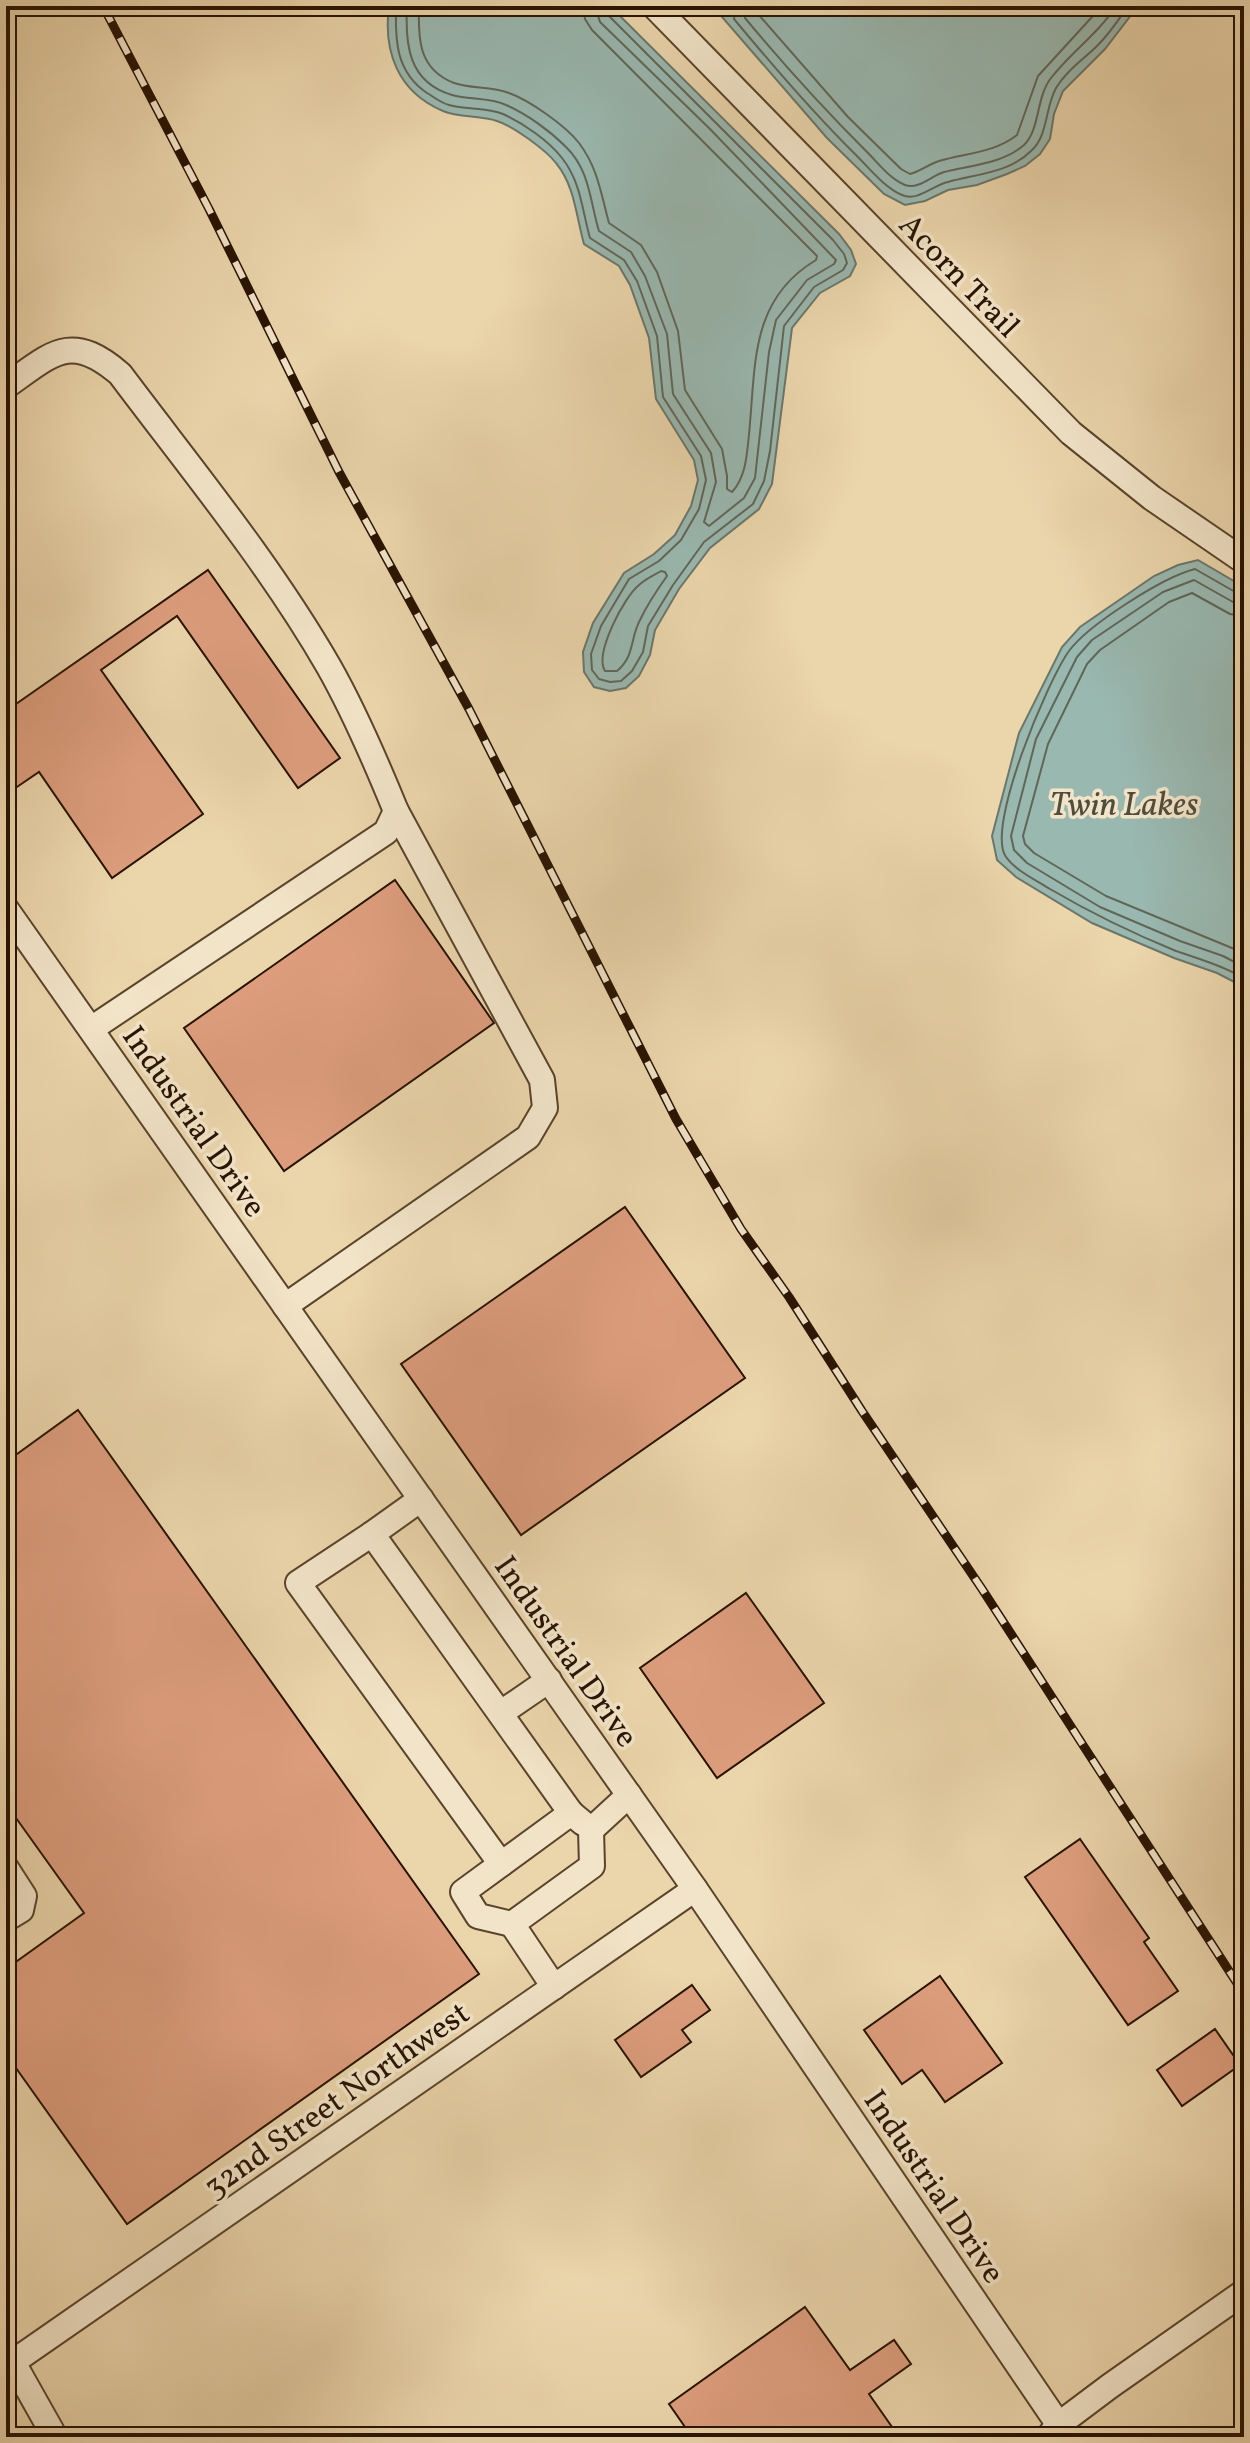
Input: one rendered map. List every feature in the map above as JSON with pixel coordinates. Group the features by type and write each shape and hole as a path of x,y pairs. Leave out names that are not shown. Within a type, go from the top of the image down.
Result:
{"street":[{"name":"Acorn Trail","path":"654,6 1071,433 1152,498 1244,561"},
{"path":"6,386 52,355 77,349 100,357 120,374 249,545 336,681 370,747 396,811 542,1080 545,1108 528,1137 285,1306"},
{"path":"91,1029 386,832 396,811"},
{"name":"Industrial Drive","path":"6,909 695,1889 1058,2433"},
{"path":"421,1499 298,1583 501,1864"},
{"path":"372,1534 571,1813 591,1830 592,1866 512,1924"},
{"path":"501,1713 549,1680"},
{"path":"591,1830 629,1795"},
{"path":"554,1987 512,1924 478,1916 463,1892 571,1813"},
{"path":"6,1868 24,1896 21,1910 6,1919"},
{"name":"32nd Street Northwest","path":"10,2356 695,1889"},
{"path":"1058,2433 1244,2292"},
{"path":"10,2356 55,2437"}],"water":[{"path":"389,6 610,6 839,234 851,250 856,264 850,276 820,293 792,328 772,484 759,509 710,548 679,589 655,630 650,655 639,676 626,688 610,691 594,687 584,672 583,652 593,623 624,573 654,554 675,535 691,506 698,480 694,460 656,399 649,338 630,285 619,266 584,244 571,191 556,163 529,139 504,124 443,111 415,93 397,69 392,54"},
{"path":"729,6 1138,6 1105,49 1063,91 1054,114 1050,139 1040,154 1025,166 1007,174 905,205 884,194 827,138 722,17"},
{"name":"Twin Lakes","path":"1198,560 1244,587 1244,987 1217,973 1092,923 1016,877 997,860 992,836 1019,733 1062,647 1080,627 1154,576"}],"building":[{"path":"208,570 340,758 298,788 177,616 101,670 203,814 112,878 39,772 14,789 6,778 6,711"},
{"path":"395,880 494,1023 284,1171 184,1028"},
{"path":"625,1207 745,1378 521,1535 401,1364"},
{"path":"78,1410 479,1974 127,2224 6,2054 6,1969 84,1913 6,1804 6,1462"},
{"path":"746,1593 824,1703 717,1778 640,1668"},
{"path":"1080,1839 1149,1938 1144,1942 1178,1991 1128,2025 1025,1877"},
{"path":"940,1976 1002,2063 945,2102 922,2070 902,2084 864,2030"},
{"path":"692,1985 710,2010 682,2030 691,2042 641,2077 615,2040"},
{"path":"1215,2029 1240,2065 1182,2106 1157,2070"},
{"path":"805,2307 850,2370 894,2340 911,2364 869,2394 899,2437 692,2437 669,2404"}],"railway":[{"path":"103,6 209,209 339,472 469,709 676,1119 741,1229 982,1589 1244,1994"}]}
